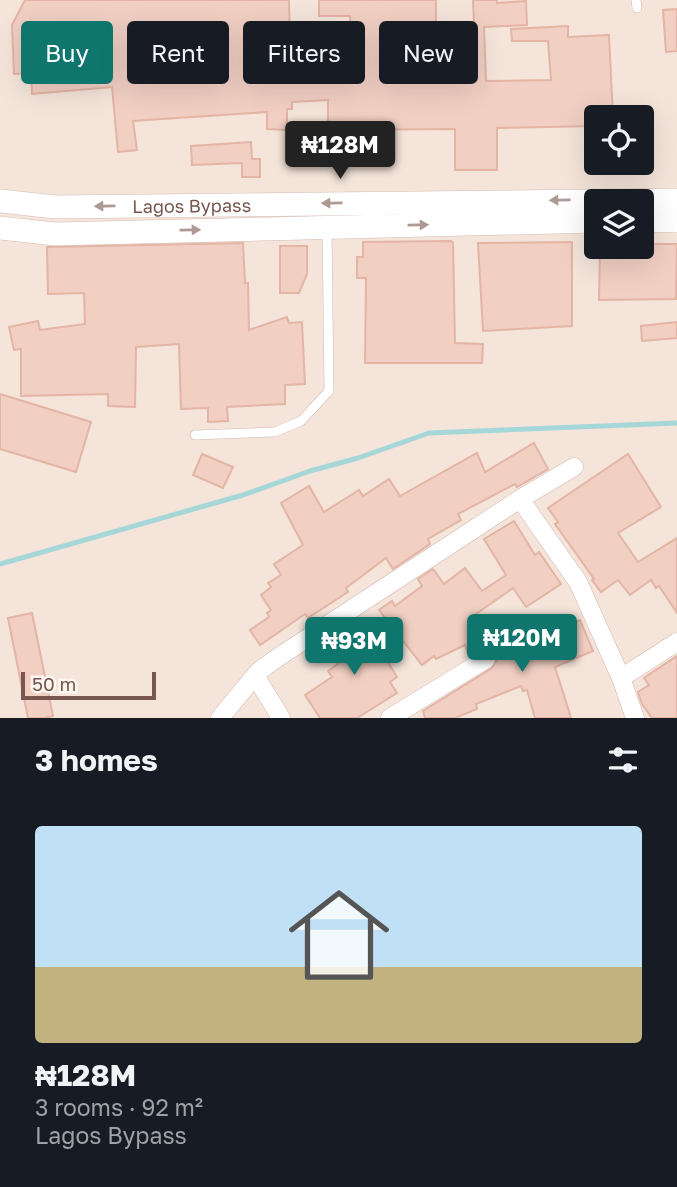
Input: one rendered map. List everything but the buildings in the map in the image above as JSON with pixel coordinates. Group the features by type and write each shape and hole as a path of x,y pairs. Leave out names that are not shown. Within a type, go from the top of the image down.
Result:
{"main road":[{"name":"Lagos Bypass","path":"0,201 55,207 677,200"},
{"path":"55,207 55,234"},
{"path":"654,220 677,221"},
{"name":"Lagos Bypass","path":"0,228 55,234 584,221"}],"street":[{"path":"220,718 258,672 277,658 573,467"},
{"path":"520,499 578,582 621,678 635,718"},
{"path":"621,678 677,642"},
{"path":"390,718 486,659"},
{"path":"256,677 281,718"}],"lane":[{"path":"195,435 275,432 301,421 329,391 327,226"}],"shaded area":[{"path":"0,0 677,0 677,718 0,718"}],"waterway":[{"path":"0,564 243,495 429,433 677,423"}]}
